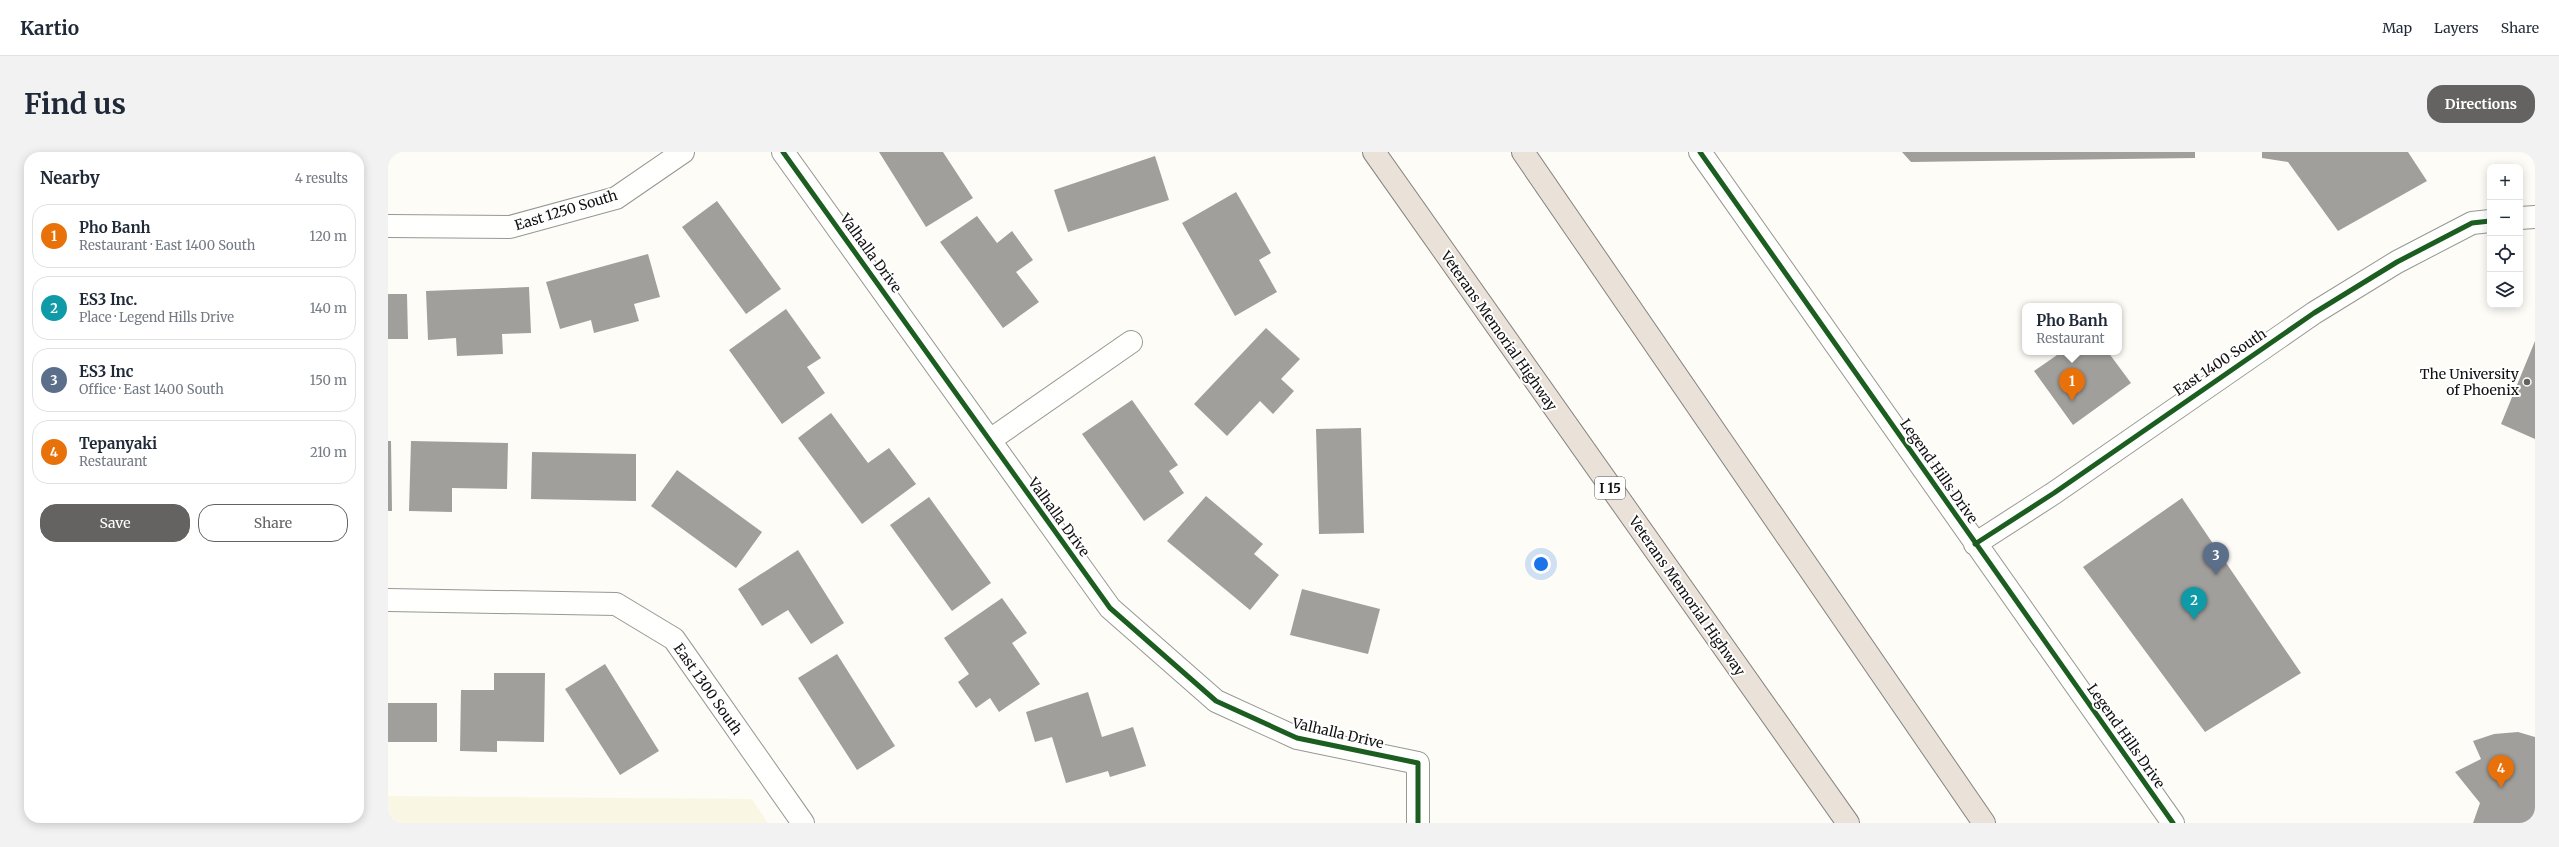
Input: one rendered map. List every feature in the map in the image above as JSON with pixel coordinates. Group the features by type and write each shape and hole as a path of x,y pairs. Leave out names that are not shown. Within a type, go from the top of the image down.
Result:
{"highway":[{"name":"Veterans Memorial Highway","path":"1374,152 1848,823"},
{"path":"1523,152 1984,823"}],"street":[{"name":"East 1250 South","path":"388,226 510,227 616,198 683,152"},
{"name":"Valhalla Drive","path":"784,152 1110,608 1216,701 1297,738 1418,763 1418,823"},
{"name":"Legend Hills Drive","path":"1700,152 2173,823"},
{"path":"2523,218 2535,217"},
{"name":"East 1400 South","path":"1975,544 2054,493 2314,313 2397,262 2472,223 2487,221"},
{"path":"990,440 1131,342"},
{"name":"East 1300 South","path":"388,600 616,604 674,639 803,823"}],"shaded area":[{"path":"388,796 752,799 768,823 388,823"}],"building":[{"path":"879,152 943,152 973,198 926,227"},
{"path":"1902,152 2195,152 2195,158 1911,162"},
{"path":"2262,152 2408,152 2427,181 2338,231 2288,162 2262,158"},
{"path":"1155,156 1169,200 1068,232 1054,190"},
{"path":"1236,192 1271,253 1259,260 1277,292 1235,316 1182,223"},
{"path":"717,201 781,289 746,314 682,227"},
{"path":"977,216 997,243 1012,231 1033,260 1016,272 1039,302 1003,328 940,242"},
{"path":"648,254 660,297 634,304 639,321 594,333 591,320 560,329 546,282"},
{"path":"529,287 531,333 502,334 503,354 457,356 456,338 428,340 426,291"},
{"path":"388,294 407,294 408,339 388,339"},
{"path":"786,309 821,358 807,367 825,393 782,424 729,350"},
{"path":"1266,328 1300,359 1281,379 1294,391 1273,414 1260,401 1227,436 1194,404"},
{"name":"The University of Phoenix","path":"2535,341 2535,439 2501,424"},
{"path":"2057,355 2110,355 2131,383 2073,425 2034,371"},
{"path":"1132,400 1178,465 1169,471 1184,493 1144,521 1082,434"},
{"path":"831,413 868,463 889,448 916,484 862,524 798,438"},
{"path":"1361,428 1364,533 1319,534 1316,429"},
{"path":"388,441 391,441 392,511 388,511"},
{"path":"411,441 508,443 507,489 452,488 452,512 409,511"},
{"path":"532,452 636,454 636,501 531,499"},
{"path":"677,470 762,532 736,568 651,506"},
{"path":"1206,496 1263,544 1254,554 1279,575 1250,610 1167,541"},
{"path":"929,497 991,583 952,611 890,525"},
{"path":"2182,498 2301,673 2205,732 2083,567"},
{"path":"798,550 844,623 811,644 788,610 762,626 738,589"},
{"path":"1302,589 1380,609 1368,654 1290,635"},
{"path":"1002,598 1027,633 1012,643 1040,684 999,712 990,698 976,708 958,682 969,674 944,638"},
{"path":"837,654 895,746 857,770 798,678"},
{"path":"605,664 659,751 620,775 565,689"},
{"path":"494,673 545,673 544,742 497,741 497,752 460,751 461,690 494,690"},
{"path":"1088,692 1102,737 1133,727 1146,766 1110,777 1108,771 1066,783 1052,737 1035,742 1026,712"},
{"path":"388,703 437,703 437,742 388,742"},
{"path":"2518,732 2535,737 2535,823 2473,823 2480,803 2455,772 2481,759 2473,741 2494,734"}],"cycle path":[{"path":"783,152 1110,608 1216,701 1297,738 1418,763 1418,823"},
{"path":"1700,152 2173,823"},
{"path":"1975,544 2054,493 2314,313 2397,262 2472,223 2487,221"}],"place":[{"name":"The University of Phoenix","path":"2527,382"},
{"name":"Pho Banh","path":"2072,401"},
{"name":"ES3 Inc","path":"2216,575"},
{"name":"ES3 Inc.","path":"2194,620"},
{"name":"Tepanyaki","path":"2501,788"}]}
